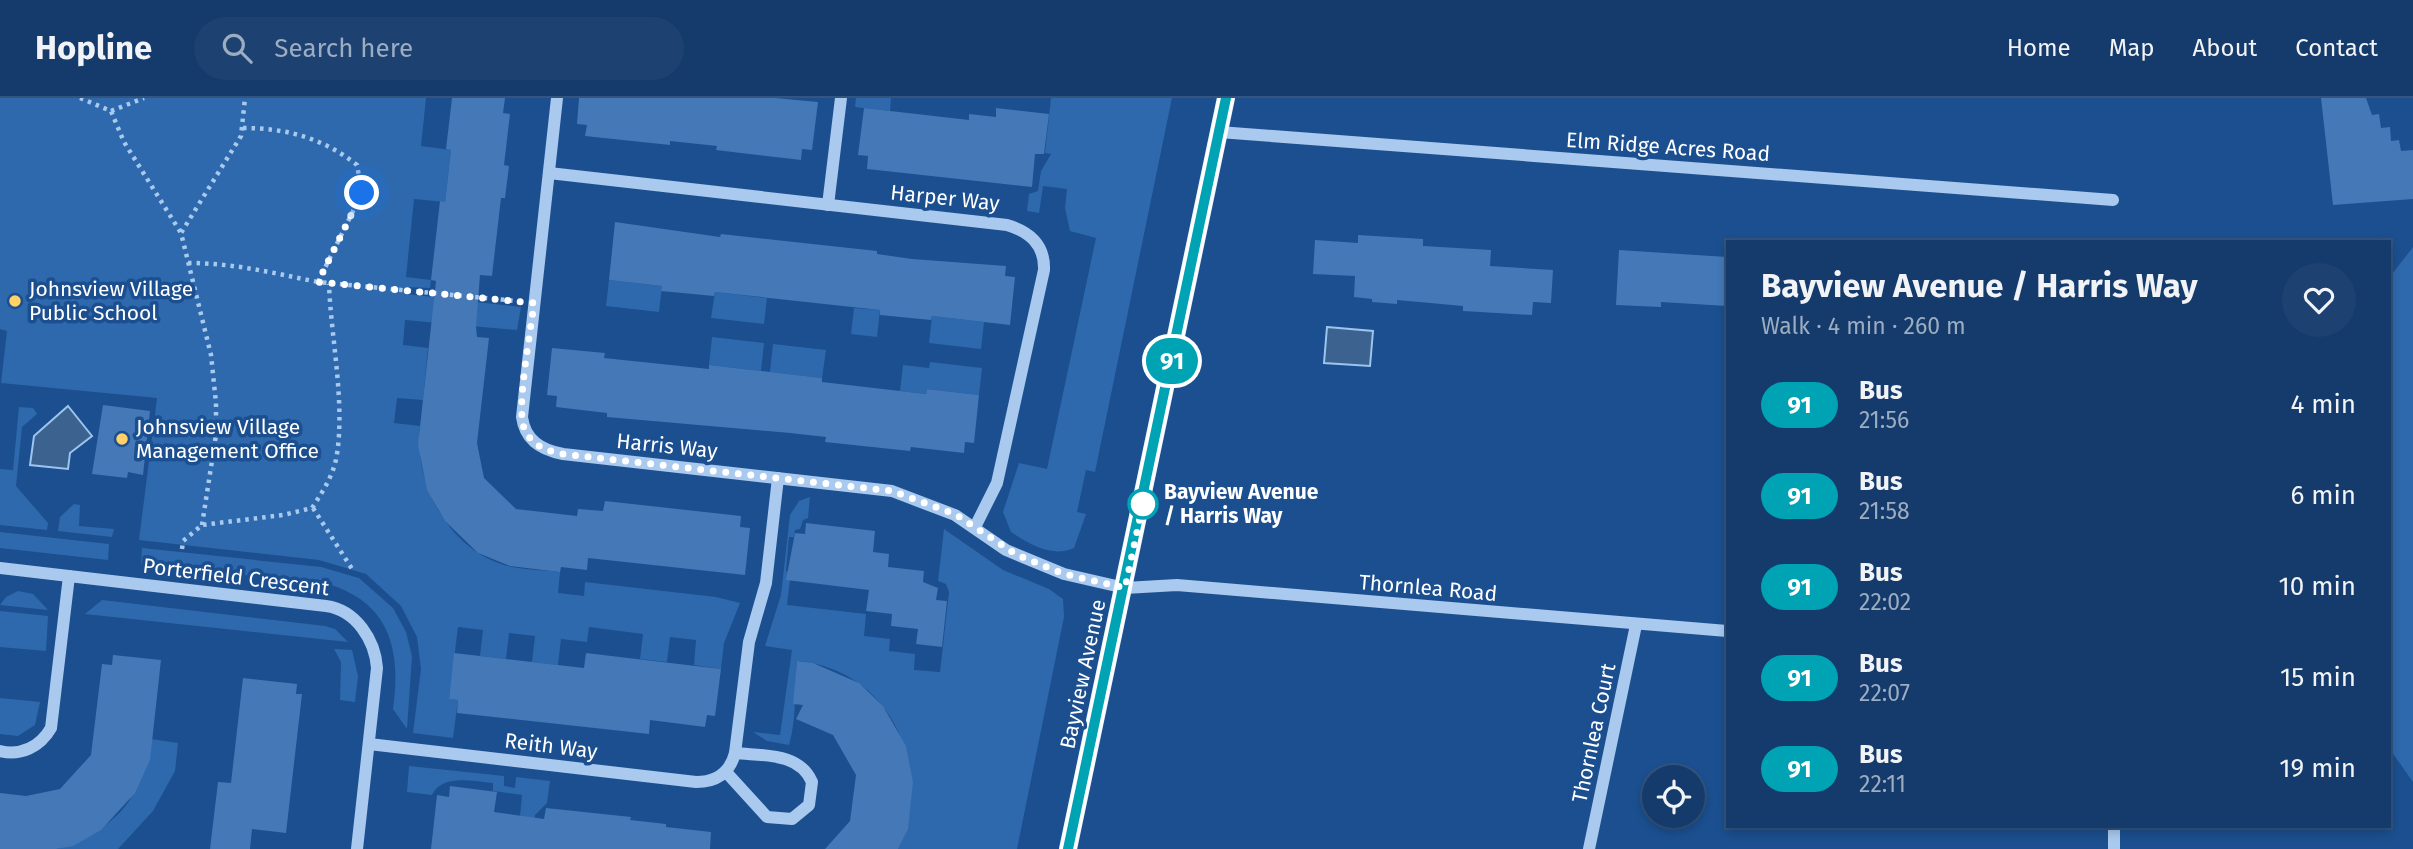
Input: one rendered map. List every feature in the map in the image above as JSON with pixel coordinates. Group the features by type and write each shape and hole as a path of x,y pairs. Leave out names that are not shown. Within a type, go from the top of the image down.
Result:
{"main road":[{"name":"Bayview Avenue","path":"1068,849 1226,98"}],"street":[{"name":"Harris Way","path":"557,98 522,416 526,432 537,445 563,454 892,491 955,514 1006,550 1064,574 1125,588"},
{"path":"828,205 841,98"},
{"name":"Elm Ridge Acres Road","path":"1219,132 2113,200"},
{"name":"Harper Way","path":"549,173 1007,225 1028,234 1042,253 1044,270 1003,460 992,495 975,527"},
{"path":"735,753 785,759 802,766 813,787 809,805 792,819 767,817 726,772 735,753 749,642 766,583 778,478"},
{"name":"Porterfield Crescent","path":"0,568 326,606 347,614 362,628 376,655 357,849"},
{"path":"0,751 28,750 42,741 51,728 69,576"},
{"name":"Thornlea Road","path":"1125,588 1177,585 1726,631"},
{"name":"Thornlea Court","path":"1589,849 1636,625"},
{"name":"Reith Way","path":"369,744 695,782 717,779 726,772"},
{"path":"2114,828 2114,849"}],"path":[{"path":"80,98 111,111 144,98"},
{"path":"181,233 242,136 245,98"},
{"path":"111,111 124,142 181,233 211,355 216,435 202,525"},
{"path":"243,128 271,128 310,137 335,148 356,165 362,193 318,282"},
{"path":"187,263 224,263 270,270 329,284 534,303"},
{"path":"182,549 183,541 202,525 283,515 312,508 329,483 337,455 337,398 329,284"},
{"path":"312,508 354,572"}],"shaded area":[{"path":"0,98 426,98 421,146 451,150 445,202 414,199 406,277 431,280 430,288 406,287 406,294 521,307 517,330 405,320 403,345 428,348 423,400 397,398 394,423 420,426 419,448 423,471 440,514 471,548 490,560 512,567 560,572 558,593 584,596 585,582 716,597 740,603 724,643 721,669 694,665 696,640 670,637 667,662 640,659 643,634 589,627 587,642 561,639 558,665 532,662 535,636 509,633 506,659 480,656 483,630 458,627 449,699 458,700 453,738 413,733 421,669 417,637 401,606 366,574 319,560 139,540 157,398 1,383 7,331 0,329"},
{"path":"856,98 891,98 890,111 855,107"},
{"path":"1051,98 1172,98 1095,472 1086,470 1077,512 1086,514 1074,548 1066,551 1033,545 1011,532 1003,512 1019,463 1047,469 1096,238 1070,231 1065,208 1067,189 1043,186 1039,213 1027,211 1029,194 1038,191 1041,171 1051,154 1045,153"},
{"path":"2413,247 2413,782 2391,751 2391,275"},
{"path":"609,280 662,286 659,312 606,306"},
{"path":"715,292 767,298 764,324 711,318"},
{"path":"854,308 880,310 877,337 851,334"},
{"path":"932,316 984,322 981,349 929,343"},
{"path":"1327,327 1373,331 1370,366 1324,363"},
{"path":"712,337 764,343 761,371 709,365"},
{"path":"773,344 826,350 822,378 770,372"},
{"path":"930,362 982,368 979,395 927,389 926,394 900,391 903,365 929,368"},
{"path":"68,406 92,436 70,453 68,469 30,465 34,436"},
{"path":"19,407 33,408 37,414 22,427 16,486 48,523 47,530 0,525 0,469 13,470"},
{"path":"810,497 808,518 803,520 800,529 795,530 794,537 789,537 786,571 791,572 787,605 866,614 864,636 890,639 889,651 915,654 914,670 940,672 949,592 946,584 938,581 944,529 1003,570 1049,589 1063,599 1064,617 1017,849 898,849 908,818 911,787 907,756 897,728 880,703 858,682 830,668 797,661 794,715 789,745 767,741 753,732 780,735 792,650 765,646 781,595 790,515 799,501"},
{"path":"74,504 80,505 79,526 114,529 112,537 58,531 60,517"},
{"path":"0,532 109,544 108,560 0,548"},
{"path":"142,548 321,567 359,578 393,608 406,632 412,656 407,729 393,709 393,649 387,632 366,603 349,592 328,584 141,564"},
{"path":"18,591 33,594 48,610 0,605 6,597"},
{"path":"102,600 325,626 335,629 348,642 85,614"},
{"path":"0,611 48,616 46,651 0,647"},
{"path":"334,649 352,650 358,676 355,702 340,700 341,662"},
{"path":"0,698 40,702 35,725 18,736 0,734"},
{"path":"151,739 178,743 175,771 153,811 118,849 56,849 90,835 121,811 137,786"},
{"path":"409,766 504,776 504,786 515,788 516,777 550,781 547,803 535,815 532,849 517,849 522,795 493,791 493,783 467,780 443,784 432,795 407,792"}],"building":[{"path":"452,98 505,98 503,113 510,114 504,165 509,166 505,198 501,198 492,276 480,275 476,327 477,337 489,338 477,443 484,478 516,509 577,516 578,509 603,511 605,501 741,516 740,527 750,528 745,575 588,558 587,570 561,567 560,572 510,566 478,553 445,521 427,490 418,445 436,281 431,280 440,201 445,202 451,150 446,149"},
{"path":"579,98 775,98 818,102 812,150 802,149 801,160 716,150 717,146 670,141 670,145 585,136 587,125 577,124"},
{"path":"2321,98 2366,98 2372,115 2379,114 2381,128 2390,127 2391,141 2399,140 2401,151 2413,150 2413,199 2333,205"},
{"path":"864,108 969,120 969,114 996,117 996,108 1049,114 1044,154 1035,154 1032,187 867,169 868,156 858,155"},
{"path":"615,222 720,237 721,234 877,251 877,254 912,259 1006,266 1005,276 1015,277 1010,325 932,316 931,320 880,315 880,310 715,292 714,296 661,291 662,286 609,280"},
{"path":"1358,235 1423,239 1423,246 1491,250 1490,266 1553,270 1551,303 1533,302 1532,315 1463,311 1463,306 1397,300 1397,304 1372,302 1372,299 1354,297 1355,276 1313,274 1315,240 1358,243"},
{"path":"1619,250 1726,257 1726,306 1661,302 1661,307 1616,305"},
{"path":"552,348 605,353 604,358 709,369 709,365 926,394 927,389 979,395 974,443 965,442 964,453 911,447 910,451 825,442 826,437 607,417 607,413 556,407 557,396 547,395"},
{"name":"Johnsview Village Management Office","path":"103,405 150,411 143,475 128,472 127,478 92,474"},
{"path":"806,523 875,531 873,552 889,554 888,567 924,571 923,582 938,588 936,600 947,601 942,647 916,644 918,629 891,626 892,614 866,611 869,590 786,580 795,533 805,534"},
{"path":"454,653 584,668 586,653 721,669 715,716 707,715 705,727 650,720 649,734 457,713 458,700 449,699"},
{"path":"113,655 161,660 150,760 135,793 101,830 73,846 56,849 0,849 0,793 26,796 60,789 91,755 102,664 112,665"},
{"path":"797,661 813,663 859,683 883,706 906,746 913,782 908,829 898,849 825,849 850,821 856,775 833,735 796,719 803,705 793,704"},
{"path":"243,678 297,684 296,694 302,694 286,833 252,829 250,849 210,849 218,782 231,783"},
{"path":"450,786 497,792 494,812 544,819 546,808 631,817 630,820 666,824 666,827 711,832 710,849 431,849 437,795 449,797"}],"bus line":[{"name":"91","path":"1068,849 1226,98"}],"place":[{"name":"Johnsview Village Public School","path":"15,301"},
{"name":"Johnsview Village Management Office","path":"122,439"},
{"name":"Bayview Avenue / Harris Way","path":"1143,504"}],"route":[{"path":"362,193 318,282 534,303 522,416 526,432 537,445 545,449 563,454 892,491 955,514 996,544 1017,555 1064,574 1125,588 1143,504"}]}
